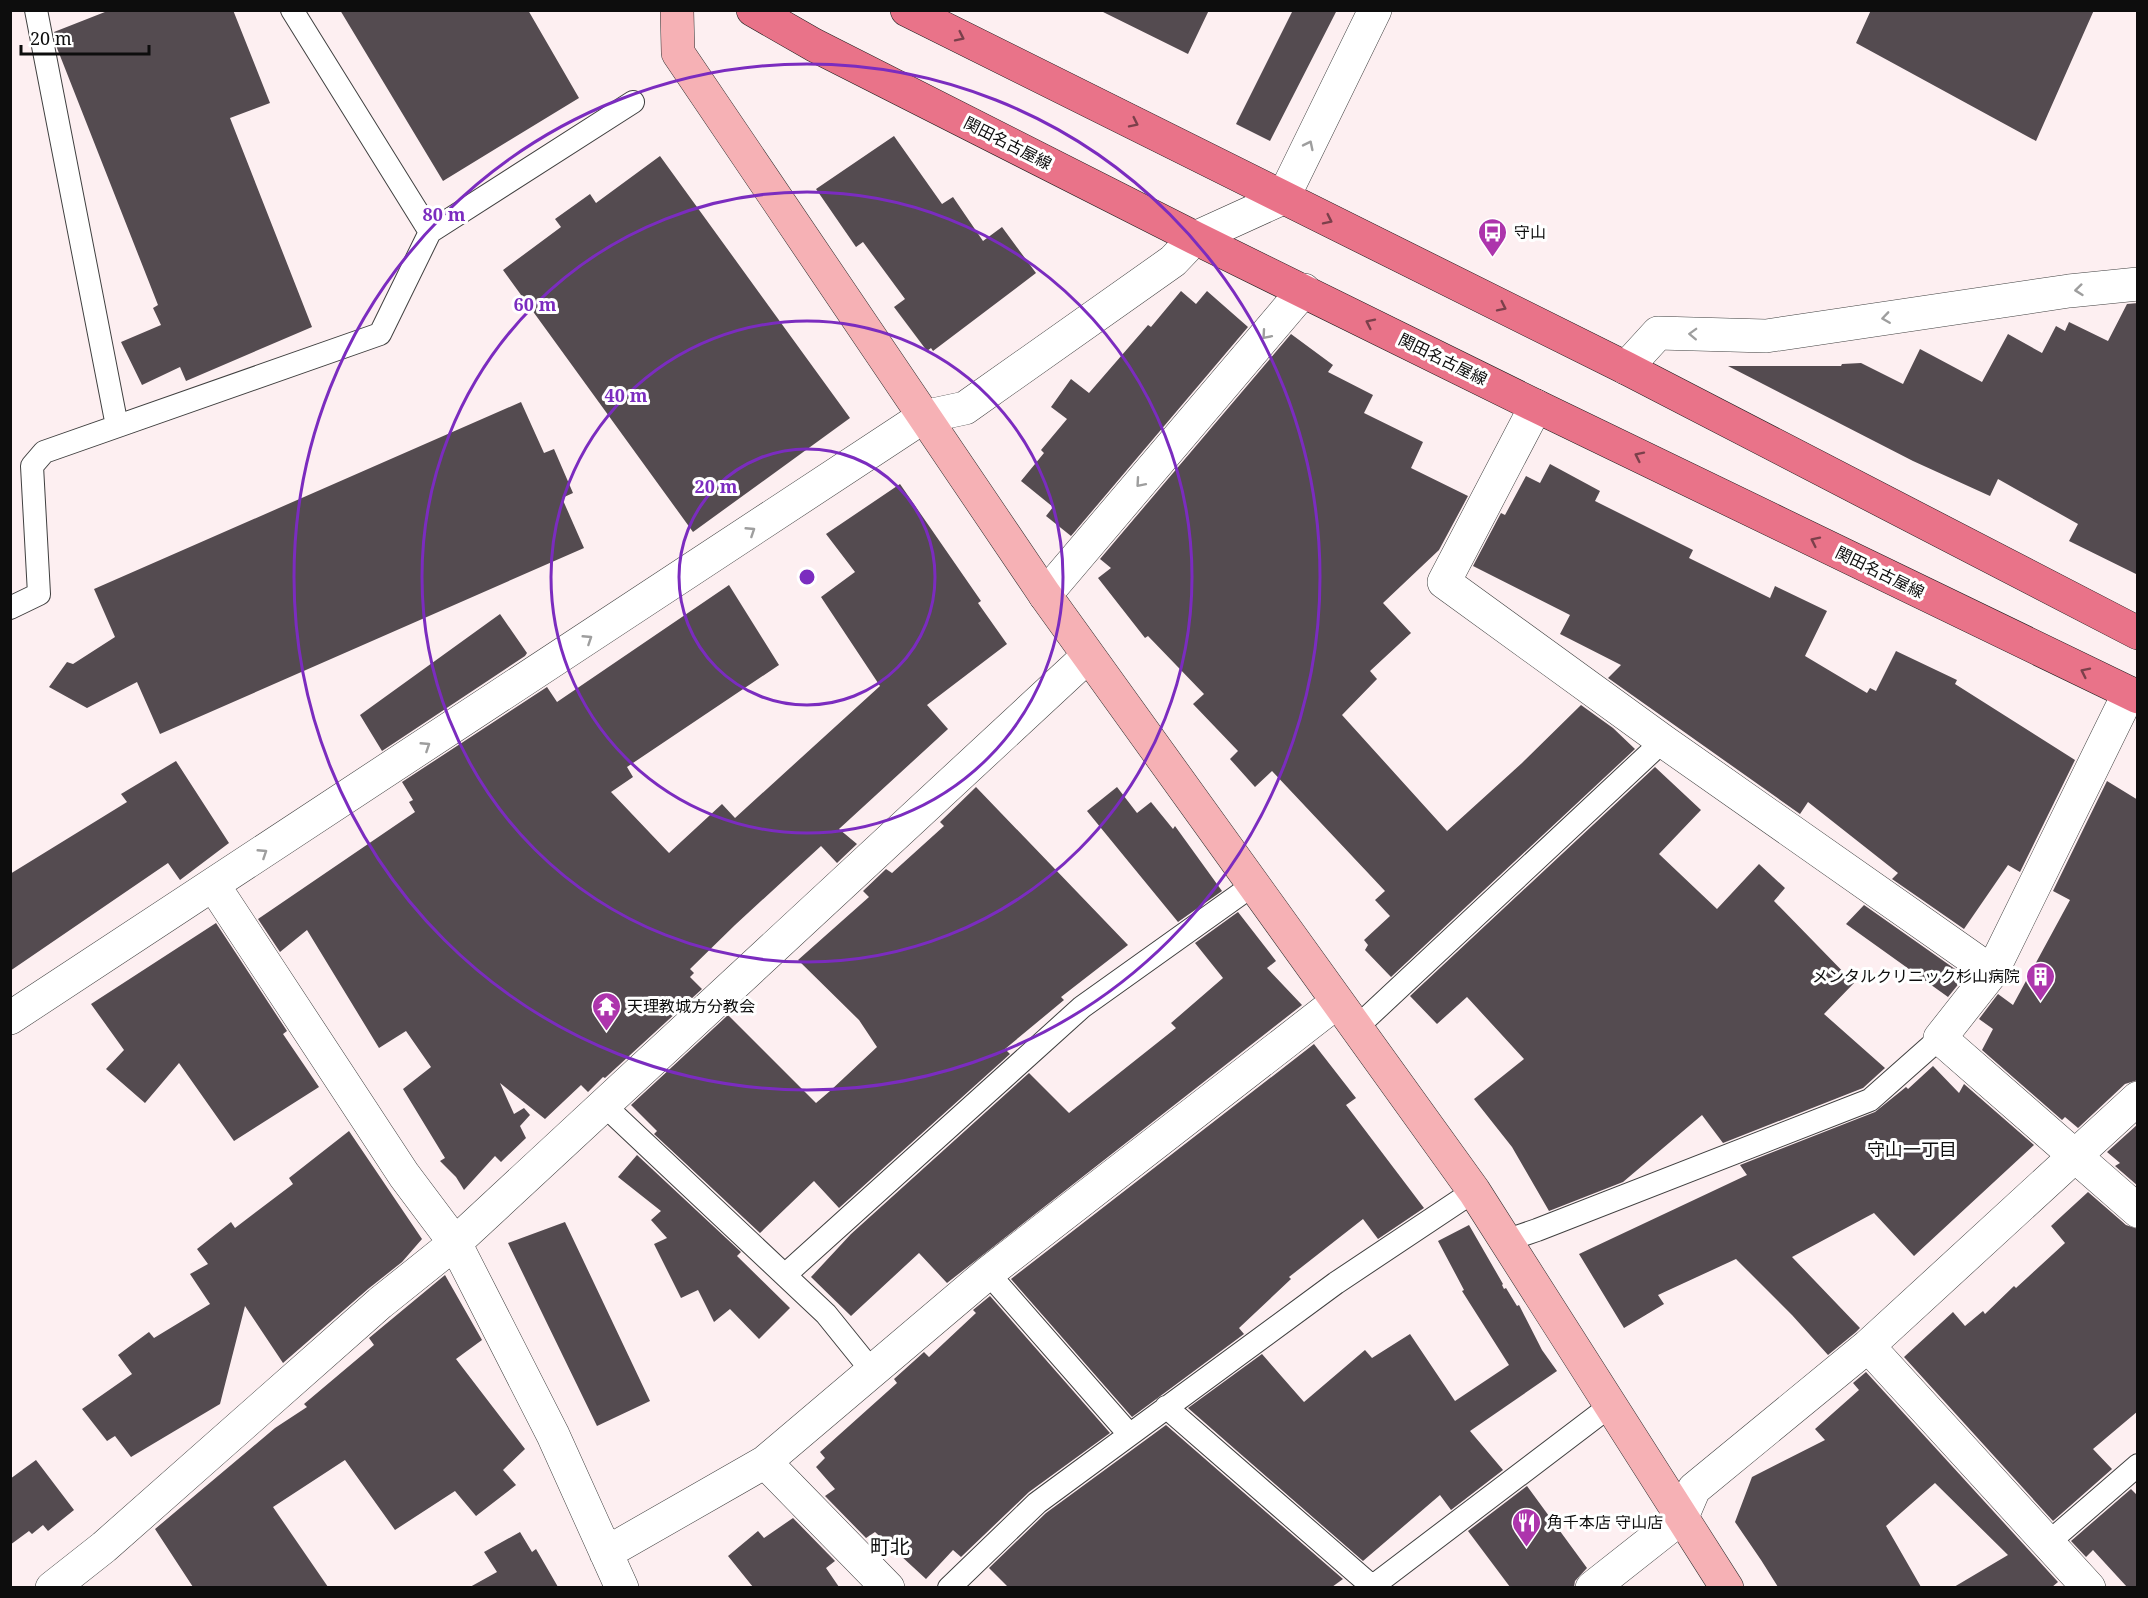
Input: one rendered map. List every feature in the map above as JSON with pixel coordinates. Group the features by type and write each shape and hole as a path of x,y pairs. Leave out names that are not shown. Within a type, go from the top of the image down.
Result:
{"main road":[{"name":"関田名古屋線","path":"753,10 814,45 1195,238 2133,695"},
{"path":"907,10 1626,368 2138,633"}],"street":[{"path":"677,10 678,53 1045,595 1474,1191 1727,1587"},
{"path":"10,1018 214,886 923,417 965,408 1173,261 1195,238 1283,198 1375,10"},
{"path":"1626,368 1658,333 1766,336 2069,291 2138,284"},
{"path":"1045,595 1304,290"},
{"path":"1536,406 1444,582 1663,741 1992,972"},
{"path":"52,1587 104,1547 380,1304 455,1243 1088,656"},
{"path":"2133,695 1992,972 1940,1038 2138,1211"},
{"path":"214,886 404,1175 455,1243 553,1435 622,1587"},
{"path":"606,1553 765,1462 988,1273 1337,1002"},
{"path":"1592,1587 1682,1517 1694,1489 1868,1346 2138,1098"},
{"path":"1868,1346 2089,1587"},
{"path":"765,1462 888,1587"}],"lane":[{"path":"36,10 117,426"},
{"path":"292,10 430,232"},
{"path":"10,608 39,594 32,466 44,452 380,334 430,232 633,102"},
{"path":"1356,1028 1663,741"},
{"path":"785,1275 1082,1007 1253,885"},
{"path":"1505,1241 1870,1100 1940,1038"},
{"path":"604,1105 826,1314 873,1371"},
{"path":"949,1587 1037,1503 1336,1283 1474,1191"},
{"path":"988,1273 1129,1434"},
{"path":"1166,1407 1373,1587 1610,1406"},
{"path":"2048,1543 2138,1465"}],"building":[{"path":"110,10 233,10 270,103 230,118 312,327 186,381 180,367 142,385 121,342 161,325 153,308 158,305 57,48 54,32"},
{"path":"340,10 528,10 579,98 443,181"},
{"path":"1099,10 1209,10 1188,54"},
{"path":"1293,10 1337,10 1270,141 1236,124"},
{"path":"1871,10 2094,10 2036,141 1856,43"},
{"path":"894,136 942,204 953,197 983,241 1002,227 1036,273 933,351 931,348 927,351 894,307 905,299 863,242 856,247 816,189"},
{"path":"660,156 850,418 693,532 503,270 561,227 555,219 590,194 596,203"},
{"path":"1181,291 1196,304 1207,291 1248,327 1071,536 1046,516 1053,507 1021,481 1044,453 1041,450 1067,419 1051,407 1071,379 1089,393 1148,325 1151,327"},
{"path":"2138,303 2138,575 2069,541 2078,524 1998,479 1990,496 1913,461 1728,366 1841,366 1842,364 1861,363 1903,384 1920,349 1982,382 2008,334 2042,353 2056,326 2065,331 2069,322 2108,341 2127,304"},
{"path":"1291,334 1333,365 1328,372 1373,395 1364,413 1423,442 1411,468 1468,496 1439,550 1383,603 1411,633 1370,671 1377,679 1342,715 1447,831 1522,763 1581,705 1613,728 1635,749 1391,977 1365,950 1368,945 1364,940 1390,916 1375,900 1385,891 1272,771 1255,787 1230,759 1238,751 1193,704 1204,694 1148,636 1145,638 1098,578 1111,568 1100,559"},
{"path":"521,402 544,453 554,449 573,493 562,498 584,548 160,734 137,682 87,708 49,687 67,662 73,664 115,637 94,589"},
{"path":"1550,464 1600,491 1595,501 1693,550 1689,558 1770,598 1775,586 1827,611 1805,656 1867,693 1870,688 1876,691 1896,651 1957,680 1955,684 2075,760 2020,872 2008,865 1964,929 1892,879 1898,873 1808,802 1800,814 1608,678 1621,665 1560,634 1570,615 1473,566 1501,513 1505,515 1526,476 1540,483"},
{"path":"900,484 981,601 978,603 1007,644 927,705 948,729 839,829 857,844 837,863 821,846 735,925 690,969 694,973 690,977 702,989 605,1078 603,1077 588,1092 581,1085 545,1119 500,1083 514,1114 524,1108 530,1115 520,1126 526,1138 501,1162 495,1156 464,1190 456,1177 440,1161 445,1158 403,1089 431,1067 406,1031 379,1048 307,930 280,952 258,919 415,812 409,802 413,800 402,782 547,687 557,702 729,585 779,665 627,767 633,777 611,792 669,853 722,804 735,818 880,686 821,597 855,572 826,534"},
{"path":"500,614 527,653 525,656 382,751 360,715"},
{"path":"176,761 229,843 180,880 168,863 10,971 10,874 127,802 121,794"},
{"path":"1655,767 1701,810 1659,854 1717,909 1759,864 1785,888 1774,901 1854,983 1824,1014 1885,1068 1863,1088 1723,1143 1702,1115 1623,1182 1549,1211 1512,1147 1474,1099 1524,1059 1467,997 1437,1024 1410,996"},
{"path":"2107,781 2138,800 2138,1080 2125,1084 2078,1128 2065,1117 2062,1120 1982,1050 1993,1029 1979,1019 1998,994 2013,1005 2070,900 2053,891"},
{"path":"976,787 1128,945 1061,997 1064,1000 1005,1049 1010,1054 839,1208 814,1181 760,1233 654,1134 657,1131 631,1105 728,1015 816,1103 830,1091 877,1047 859,1020 798,960 869,897 863,891 886,869 892,873 944,826 940,822"},
{"path":"1117,787 1137,813 1151,802 1173,829 1175,826 1222,891 1178,922 1087,811"},
{"path":"1864,905 1965,976 1948,997 1846,924"},
{"path":"1238,912 1276,961 1267,968 1302,1005 947,1283 919,1253 851,1316 811,1277 851,1234 1029,1073 1069,1113 1176,1028 1171,1023 1223,978 1195,943"},
{"path":"216,923 287,1031 283,1034 319,1087 234,1141 179,1063 145,1103 106,1069 124,1050 91,1004"},
{"path":"1314,1044 1356,1098 1346,1105 1424,1208 1378,1239 1363,1219 1289,1277 1291,1279 1239,1328 1244,1334 1132,1417 1011,1279"},
{"path":"1933,1066 1959,1093 1964,1084 2034,1145 1914,1256 1874,1213 1792,1257 1860,1328 1856,1332 1828,1355 1736,1259 1658,1295 1664,1304 1624,1328 1579,1254 1747,1175 1740,1165 1875,1112 1906,1087 1908,1089"},
{"path":"2138,1124 2138,1186 2115,1166 2120,1163 2107,1152"},
{"path":"349,1131 422,1239 402,1262 283,1363 245,1306 220,1404 131,1457 115,1436 107,1441 82,1409 132,1374 118,1355 149,1332 154,1338 210,1304 190,1274 208,1264 197,1249 231,1222 235,1228 293,1184 289,1178"},
{"path":"637,1155 741,1252 737,1256 790,1308 759,1339 730,1309 714,1322 698,1290 681,1298 654,1244 667,1238 651,1220 661,1211 618,1177"},
{"path":"2088,1192 2126,1225 2138,1229 2138,1411 2093,1449 2112,1469 2053,1521 1904,1357 1953,1312 1965,1326 1983,1311 1985,1314 2014,1286 2016,1288 2065,1243 2051,1226"},
{"path":"565,1222 650,1401 597,1426 508,1243"},
{"path":"1469,1225 1504,1289 1506,1288 1517,1306 1519,1305 1542,1350 1557,1371 1470,1431 1503,1470 1451,1510 1440,1495 1363,1561 1188,1408 1262,1354 1304,1402 1365,1350 1372,1358 1410,1334 1455,1401 1509,1365 1462,1291 1464,1290 1438,1241"},
{"path":"445,1275 482,1340 456,1359 525,1449 503,1470 516,1485 476,1516 455,1491 395,1530 345,1460 273,1507 328,1587 193,1587 155,1529 275,1428 307,1407 304,1404 374,1345 369,1338"},
{"path":"990,1296 1110,1433 1029,1492 961,1557 953,1550 926,1579 875,1532 866,1538 825,1496 835,1489 816,1467 825,1458 820,1452 897,1383 894,1379 924,1352 929,1357 976,1313 973,1310"},
{"path":"1866,1372 2058,1582 2052,1587 1954,1587 2008,1555 1935,1483 1886,1526 1921,1587 1778,1587 1735,1522 1752,1477 1825,1440 1815,1429 1859,1390 1853,1383"},
{"path":"1166,1425 1343,1579 1332,1587 1008,1587 989,1568 1046,1513"},
{"path":"36,1460 74,1510 48,1531 43,1525 32,1534 29,1531 10,1545 10,1479"},
{"name":"角千本店 守山店","path":"1527,1486 1587,1568 1575,1581 1574,1587 1510,1587 1468,1531"},
{"path":"2131,1489 2138,1496 2138,1587 2127,1587 2093,1550 2086,1557 2071,1541"},
{"path":"793,1518 835,1561 826,1568 839,1587 753,1587 728,1556 758,1531 764,1538"},
{"path":"520,1532 532,1552 536,1549 558,1587 470,1587 497,1572 484,1552"}],"place":[{"name":"守山","path":"1493,258"},
{"name":"メンタルクリニック杉山病院","path":"2041,1002"},
{"name":"天理教城方分教会","path":"606,1032"},
{"name":"角千本店 守山店","path":"1526,1548"}],"district":[{"name":"守山一丁目","path":"1912,1150"},
{"name":"町北","path":"890,1547"}]}
